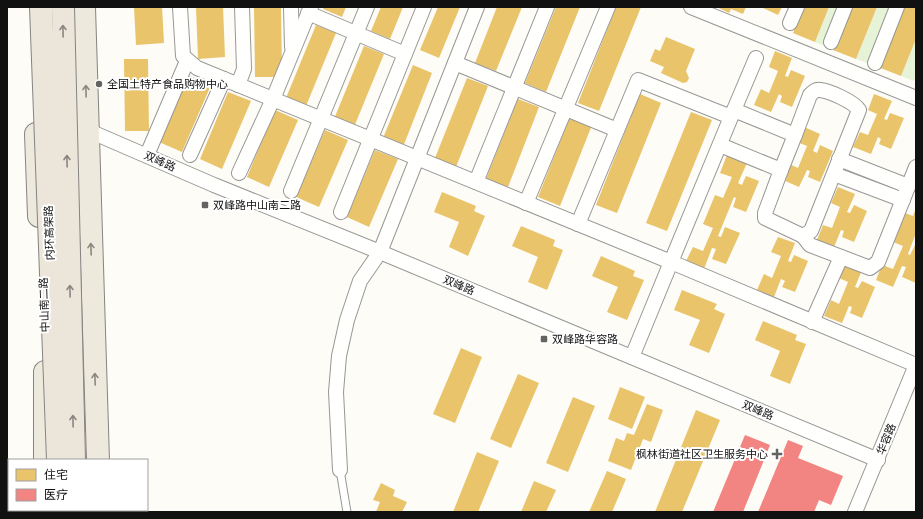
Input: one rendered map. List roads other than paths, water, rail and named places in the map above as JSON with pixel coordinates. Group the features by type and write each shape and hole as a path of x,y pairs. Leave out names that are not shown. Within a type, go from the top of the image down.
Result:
{"highway":[{"name":"内环高架路","path":"41,7 58,459"},
{"name":"内环高架路","path":"63,7 74,459"}],"main road":[{"name":"中山南二路","path":"31,7 36,125 36,174 45,306 45,459"},
{"path":"84,7 98,459"}],"street":[{"path":"180,7 183,56 197,68 671,262 916,365"},
{"path":"238,85 244,68 242,7"},
{"path":"291,7 292,51"},
{"path":"291,191 367,7"},
{"path":"341,212 424,7"},
{"path":"340,470 336,392 339,356 348,320 360,281 380,252 477,7"},
{"path":"476,182 547,7"},
{"path":"526,203 608,7"},
{"path":"691,7 916,98"},
{"path":"790,23 797,7"},
{"path":"831,42 845,7"},
{"path":"875,63 898,7"},
{"path":"239,173 273,99 310,10 356,34 405,54"},
{"path":"632,357 756,58"},
{"path":"147,155 187,61"},
{"path":"455,63 617,130"},
{"path":"190,155 224,79"},
{"path":"578,224 638,80 795,135"},
{"path":"803,236 811,231 859,110 852,102 820,89 814,91 810,95 765,213 765,218 803,236 810,245 870,268 878,262 916,167"},
{"name":"双峰路","path":"36,125 87,130 214,185 380,252 878,460"},
{"path":"720,145 782,170"},
{"path":"839,159 908,186"},
{"path":"834,174 903,200"},
{"path":"812,322 841,257"},
{"name":"华容路","path":"855,512 878,460 916,365"}],"lane":[{"path":"340,470 347,512"}],"place":[{"name":"全国土特产食品购物中心","path":"99,84"},
{"name":"双峰路中山南二路","path":"205,205"},
{"name":"双峰路华容路","path":"544,339"},
{"name":"枫林街道社区卫生服务中心","path":"777,454"}]}
